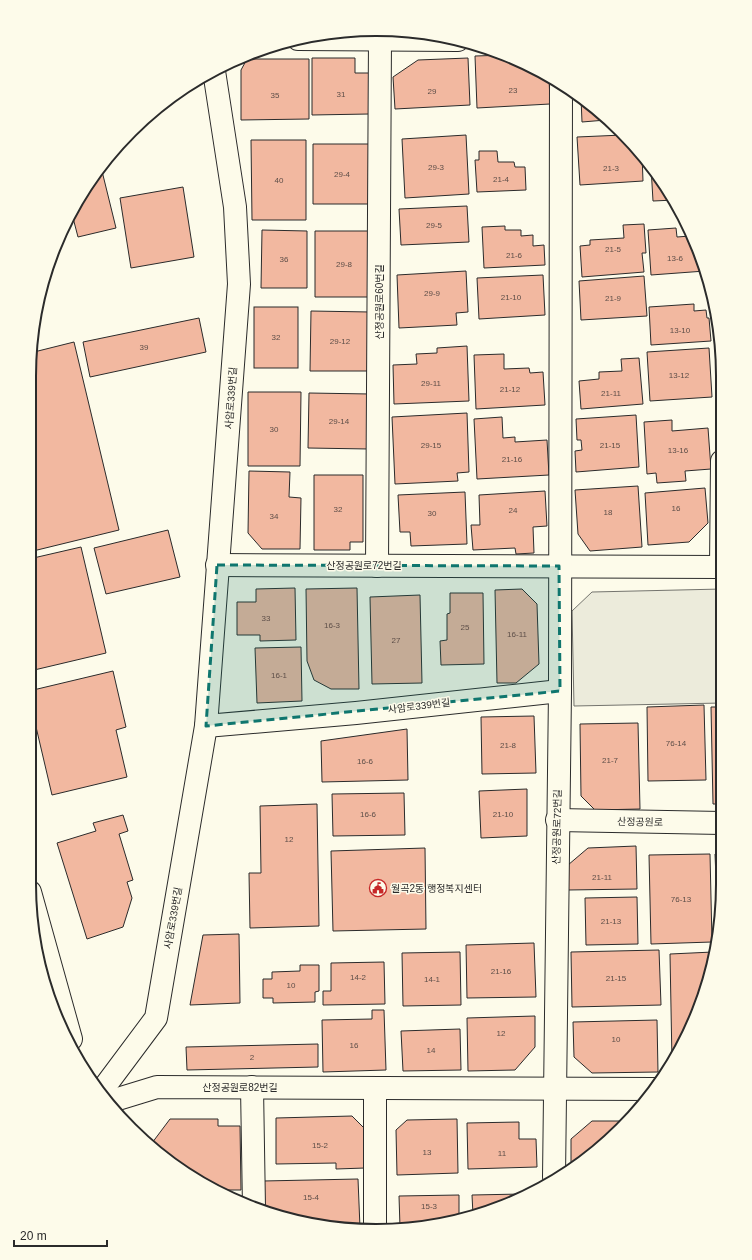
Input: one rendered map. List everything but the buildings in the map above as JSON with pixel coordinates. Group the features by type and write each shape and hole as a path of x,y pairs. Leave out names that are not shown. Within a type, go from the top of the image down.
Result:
{"street":[{"path":"332,39 423,40"},
{"name":"산정공원로60번길","path":"377,566 380,39"},
{"name":"사암로339번길","path":"104,1088 156,1018 206,726 239,284 235,207 215,77"},
{"path":"559,566 561,91"},
{"name":"산정공원로72번길","path":"217,565 716,567"},
{"name":"산정공원로72번길","path":"555,1088 557,820 560,691 559,566"},
{"name":"사암로339번길","path":"206,726 356,713 560,691"},
{"name":"산정공원로","path":"557,820 716,823"},
{"path":"39,923 67,1024"},
{"name":"산정공원로82번길","path":"114,1100 157,1087 648,1088"},
{"path":"252,1087 254,1201"},
{"path":"375,1088 376,1224"},
{"path":"554,1173 555,1088"}],"highlighted area":[{"path":"217,565 559,566 560,691 206,726"}],"shaded area":[{"path":"716,589 716,703 574,706 572,611 592,592"}],"place":[{"name":"월곡2동 행정복지센터","path":"378,888"}]}
